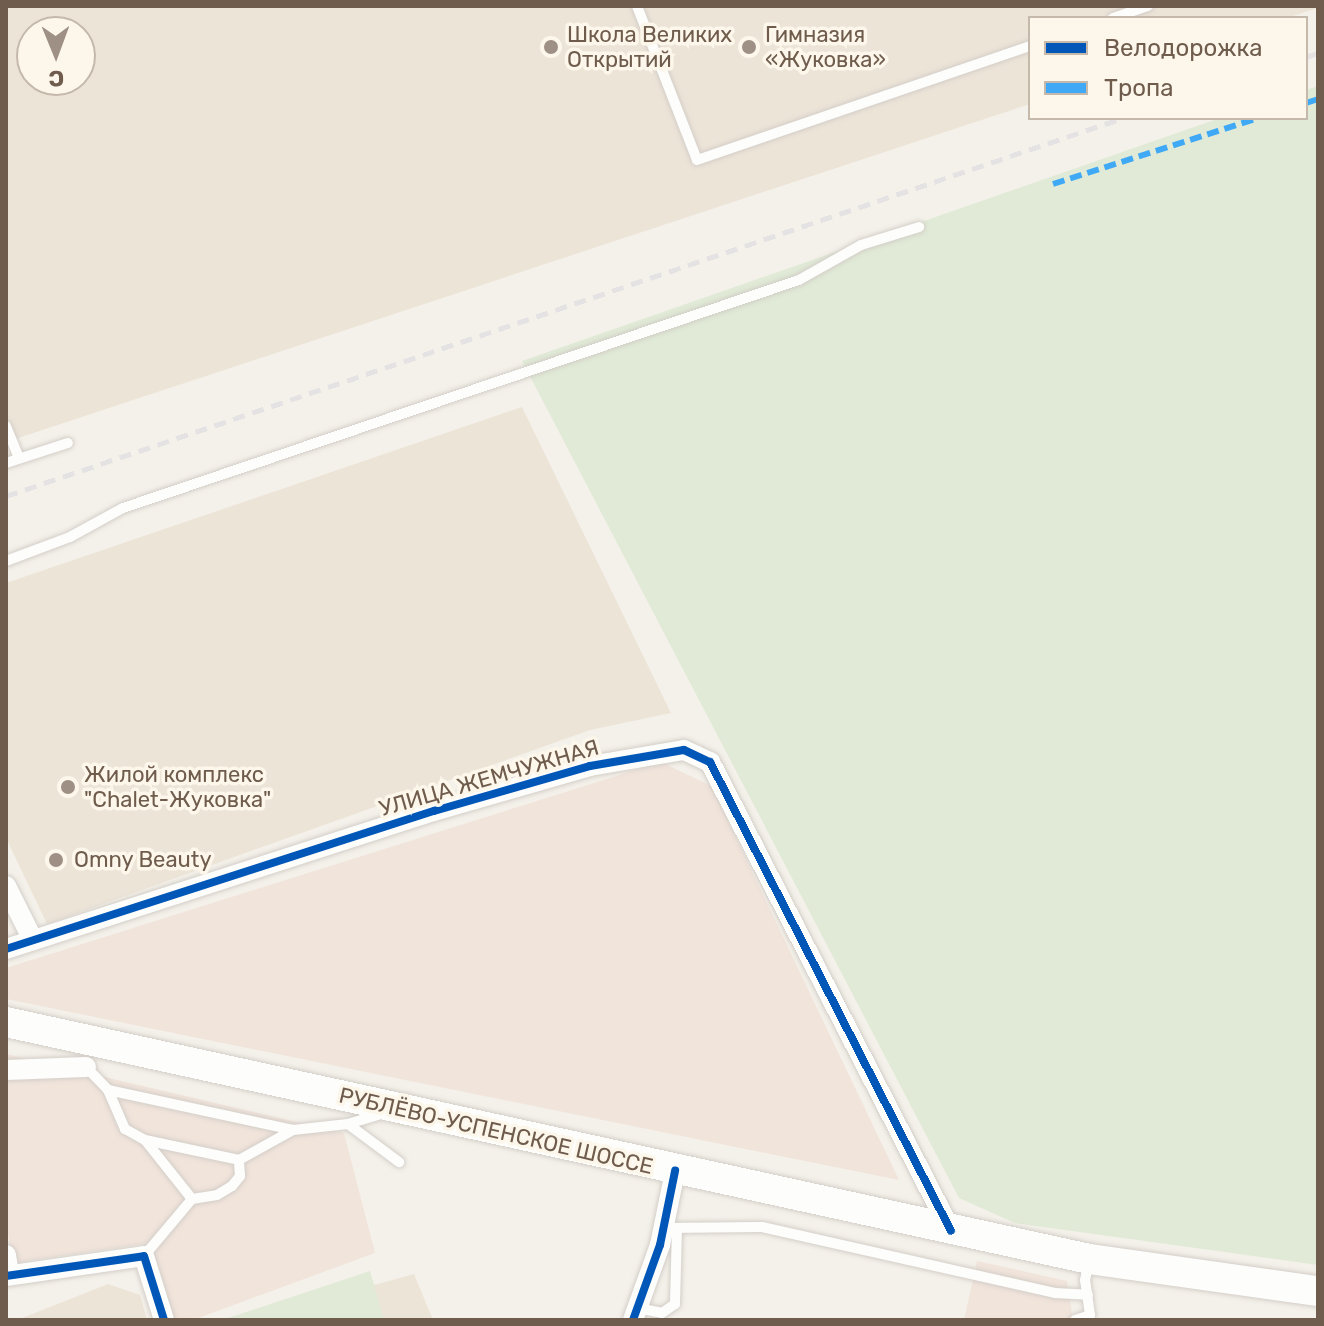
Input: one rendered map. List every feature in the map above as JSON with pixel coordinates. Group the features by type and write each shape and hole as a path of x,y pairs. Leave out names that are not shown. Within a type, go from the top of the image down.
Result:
{"main road":[{"name":"РУБЛЁВО-УСПЕНСКОЕ ШОССЕ","path":"6,1022 951,1231 1089,1259 1318,1291"}],"street":[{"name":"УЛИЦА ЖЕМЧУЖНАЯ","path":"6,949 448,807 590,766 684,750 710,762 951,1231"},
{"path":"6,886 33,940"},
{"path":"62,1033 86,1067"},
{"path":"6,1070 86,1067"},
{"path":"635,1314 670,1228 675,1171"},
{"path":"7,1269 144,1256 164,1320"}],"lane":[{"path":"637,6 697,160 1028,47"},
{"path":"1119,16 1148,6"},
{"path":"6,561 70,537 123,508 799,280 861,245 919,227"},
{"path":"6,426 19,458"},
{"path":"6,463 68,443"},
{"path":"86,1067 108,1090 125,1129 145,1140 239,1160 293,1130"},
{"path":"108,1090 293,1130 348,1124 397,1109"},
{"path":"348,1124 399,1162"},
{"path":"145,1140 192,1199"},
{"path":"144,1256 192,1199 217,1195 232,1186 240,1176 239,1160"},
{"path":"635,1314 662,1313 675,1304 670,1228 762,1227 1055,1293 1088,1295"},
{"path":"1075,1320 1091,1317 1089,1259"}],"shaded area":[{"path":"6,6 1318,6 1293,16 1028,16 1028,105 6,442"},
{"path":"522,407 671,713 590,730 47,924 6,838 6,583"},
{"path":"661,762 711,786 899,1180 6,999 6,968"},
{"path":"6,1054 344,1133 375,1253 193,1320 168,1320 149,1243 13,1263 6,1223"},
{"path":"977,1261 1067,1281 1073,1320 964,1320"},
{"path":"414,1274 433,1320 247,1320"},
{"path":"108,1284 140,1295 147,1320 17,1320"}],"green space":[{"path":"1318,86 1318,1265 1015,1223 959,1198 522,361 1214,120 1308,120 1308,89"},
{"path":"370,1271 384,1320 222,1320"}],"railway":[{"path":"1308,56 1318,53"},
{"path":"6,496 1117,120"}],"marked path":[{"path":"1308,102 1318,99"},
{"path":"1053,184 1253,120"}],"cycle path":[{"path":"6,949 434,811 590,766 684,750 710,762 951,1231"},
{"path":"633,1320 660,1245 675,1171"},
{"path":"6,1276 144,1256 164,1320"}],"place":[{"name":"Школа Великих Открытий","path":"551,47"},
{"name":"Гимназия «Жуковка»","path":"749,47"},
{"name":"Жилой комплекс \"Chalet-Жуковка\"","path":"68,787"},
{"name":"Omny Beauty","path":"56,860"}]}
